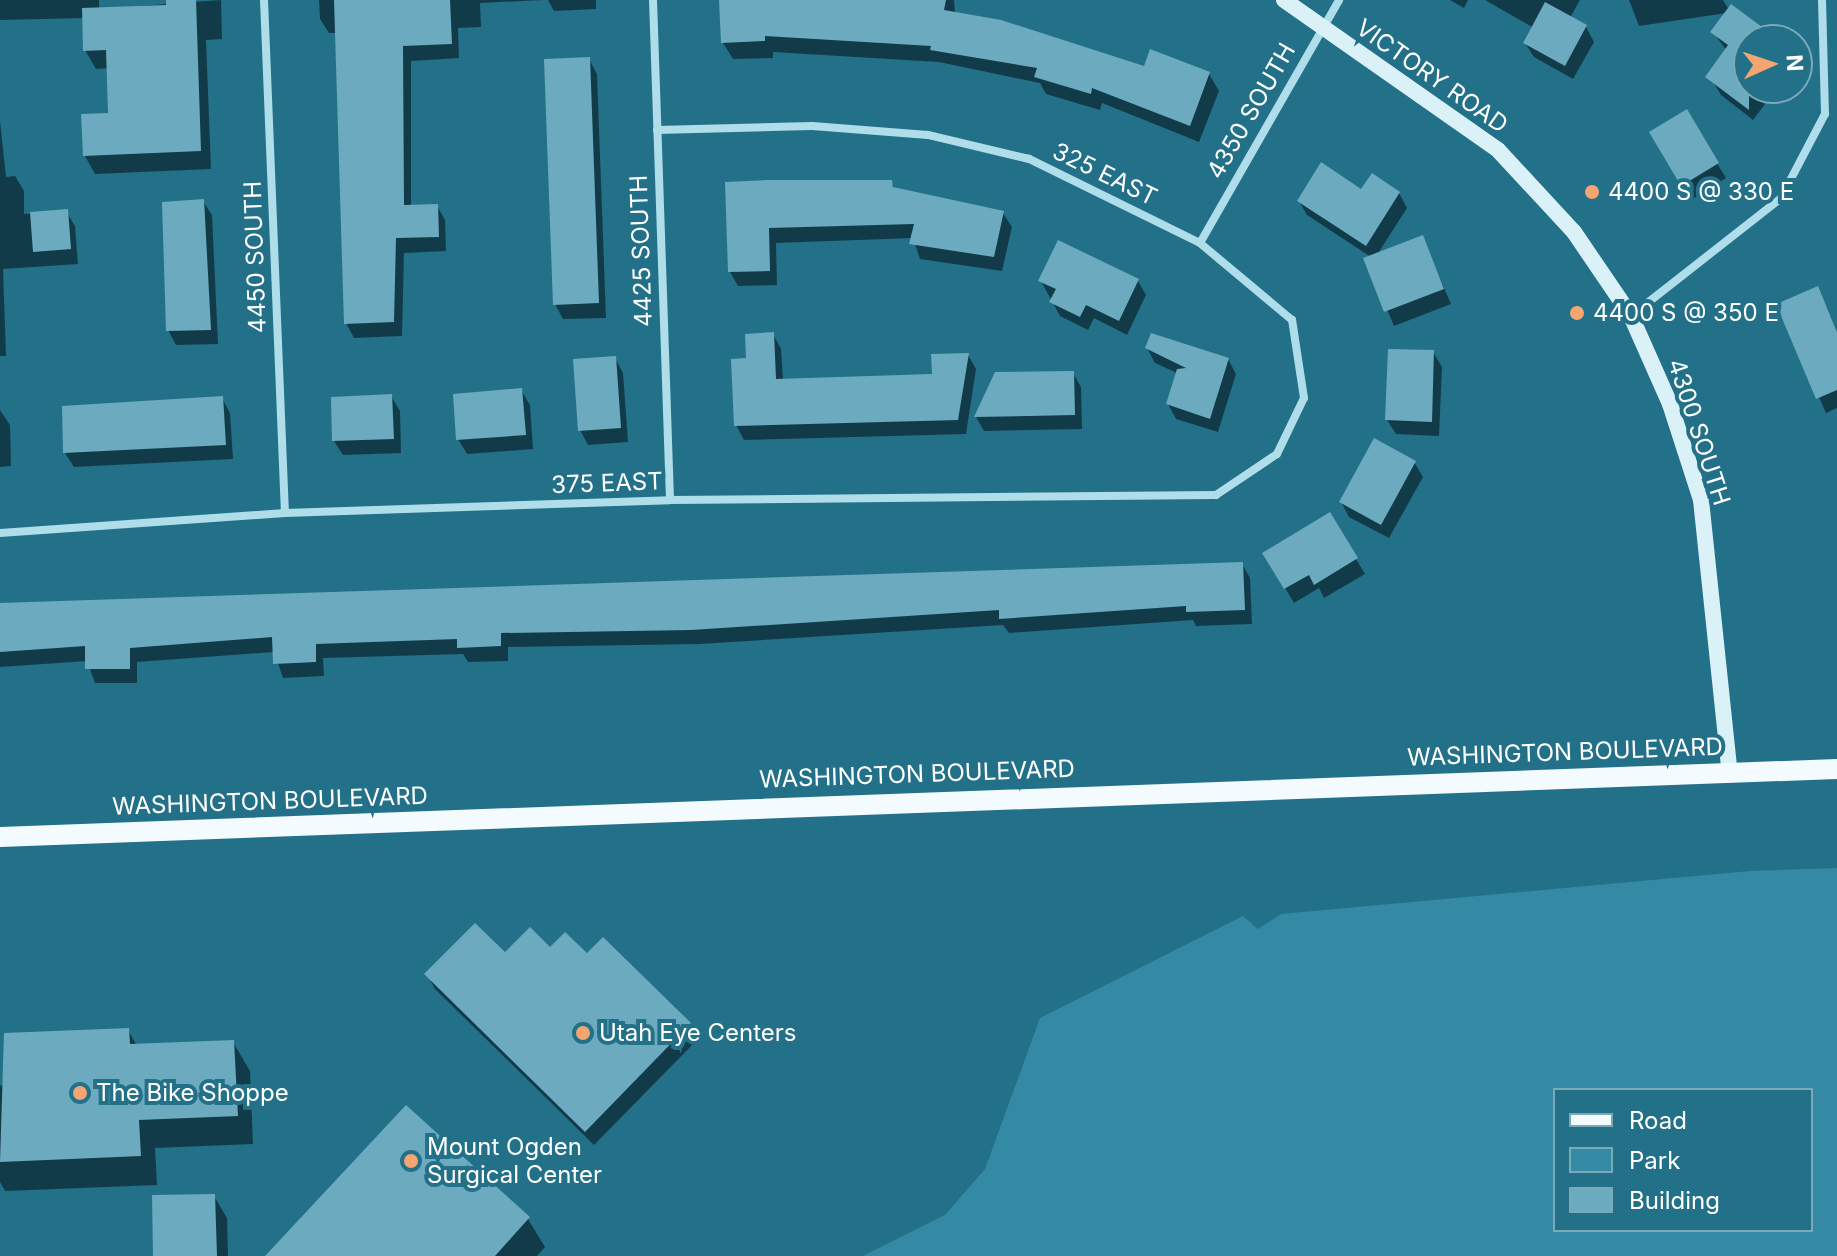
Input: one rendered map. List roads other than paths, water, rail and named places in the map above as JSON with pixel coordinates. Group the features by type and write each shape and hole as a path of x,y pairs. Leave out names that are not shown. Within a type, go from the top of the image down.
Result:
{"main road":[{"name":"WASHINGTON BOULEVARD","path":"0,837 1210,788 1837,769"}],"street":[{"name":"4450 SOUTH","path":"264,0 285,513"},
{"name":"4425 SOUTH","path":"653,0 670,500"},
{"name":"VICTORY ROAD","path":"1284,0 1321,29 1498,150 1574,232 1631,316"},
{"name":"4350 SOUTH","path":"1200,243 1339,0"},
{"path":"1631,316 1781,198 1825,114 1822,0"},
{"name":"325 EAST","path":"657,130 812,126 928,135 1029,159 1200,243 1292,320 1304,398 1277,454 1216,495"},
{"name":"4300 SOUTH","path":"1631,316 1670,404 1701,500 1730,774"},
{"name":"375 EAST","path":"0,533 285,513 670,500 1216,495"}],"place":[{"name":"4400 S @ 330 E","path":"1592,192"},
{"name":"4400 S @ 350 E","path":"1577,313"},
{"name":"Utah Eye Centers","path":"583,1033"},
{"name":"The Bike Shoppe","path":"80,1093"},
{"name":"Mount Ogden Surgical Center","path":"411,1161"}]}
